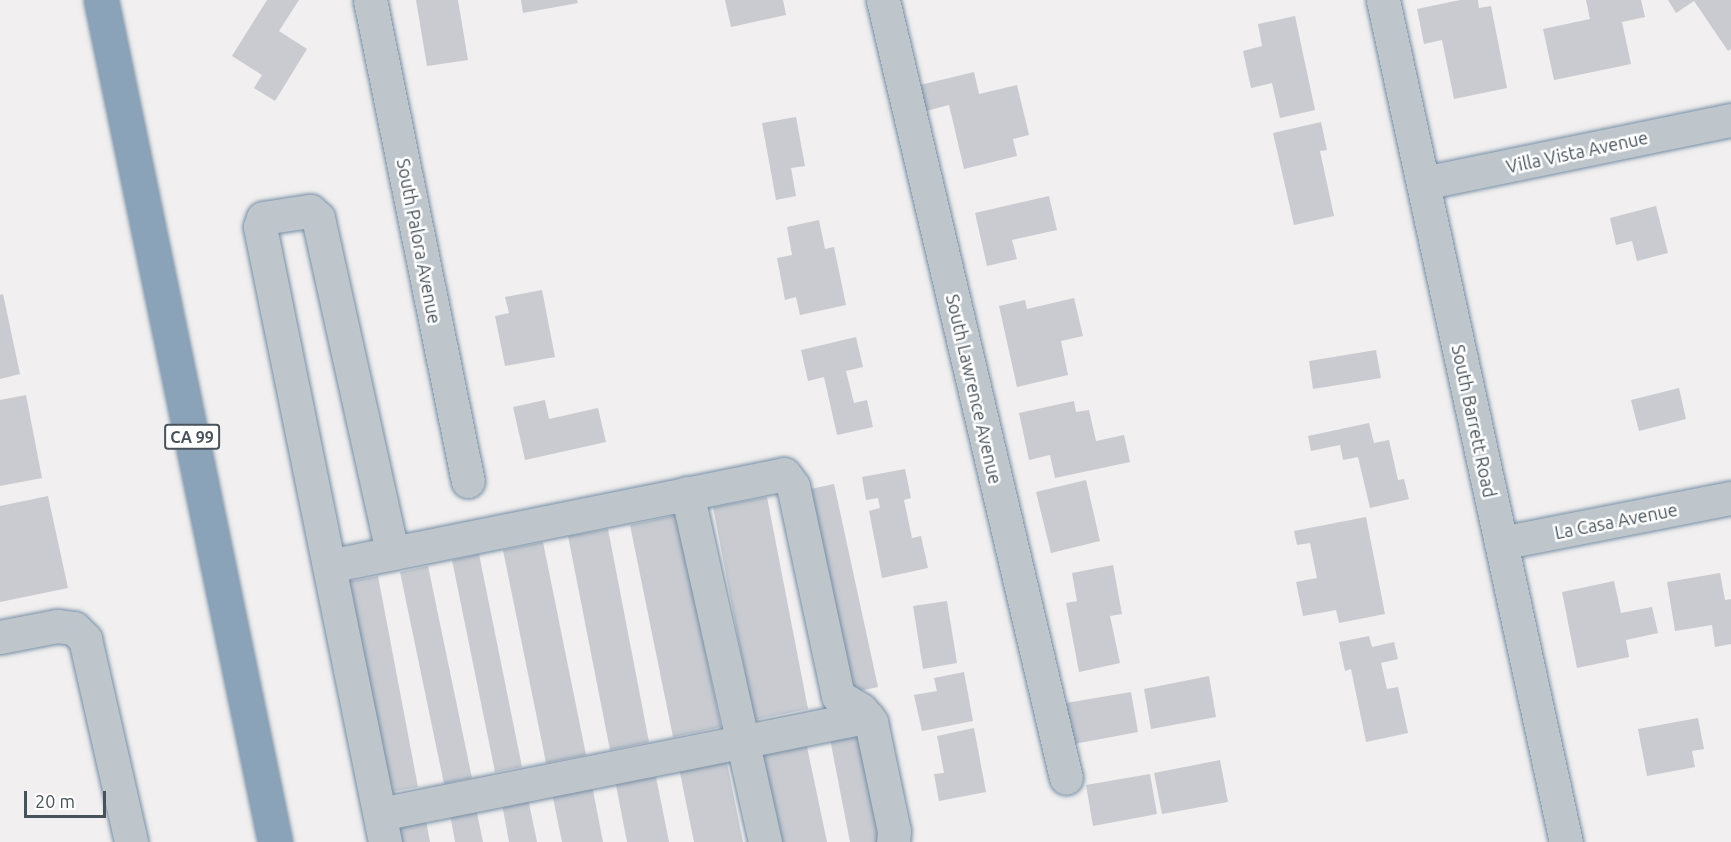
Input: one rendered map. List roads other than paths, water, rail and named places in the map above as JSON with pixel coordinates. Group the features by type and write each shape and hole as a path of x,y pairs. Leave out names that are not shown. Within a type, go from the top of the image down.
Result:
{"highway":[{"name":"CA 99","path":"101,0 275,842"}],"street":[{"name":"South Palora Avenue","path":"370,0 468,481"},
{"name":"South Lawrence Avenue","path":"883,0 1066,778"},
{"name":"South Barrett Road","path":"1383,0 1566,842"},
{"name":"Villa Vista Avenue","path":"1423,183 1731,120"},
{"path":"392,553 318,218 310,211 263,219 260,227 382,828 742,742 867,717"},
{"path":"329,566 784,474 793,486 838,696 867,717 892,820 893,842"},
{"path":"687,492 765,842"},
{"name":"La Casa Avenue","path":"1501,543 1731,498"},
{"path":"0,637 57,626 74,628 85,639 130,842"}]}
